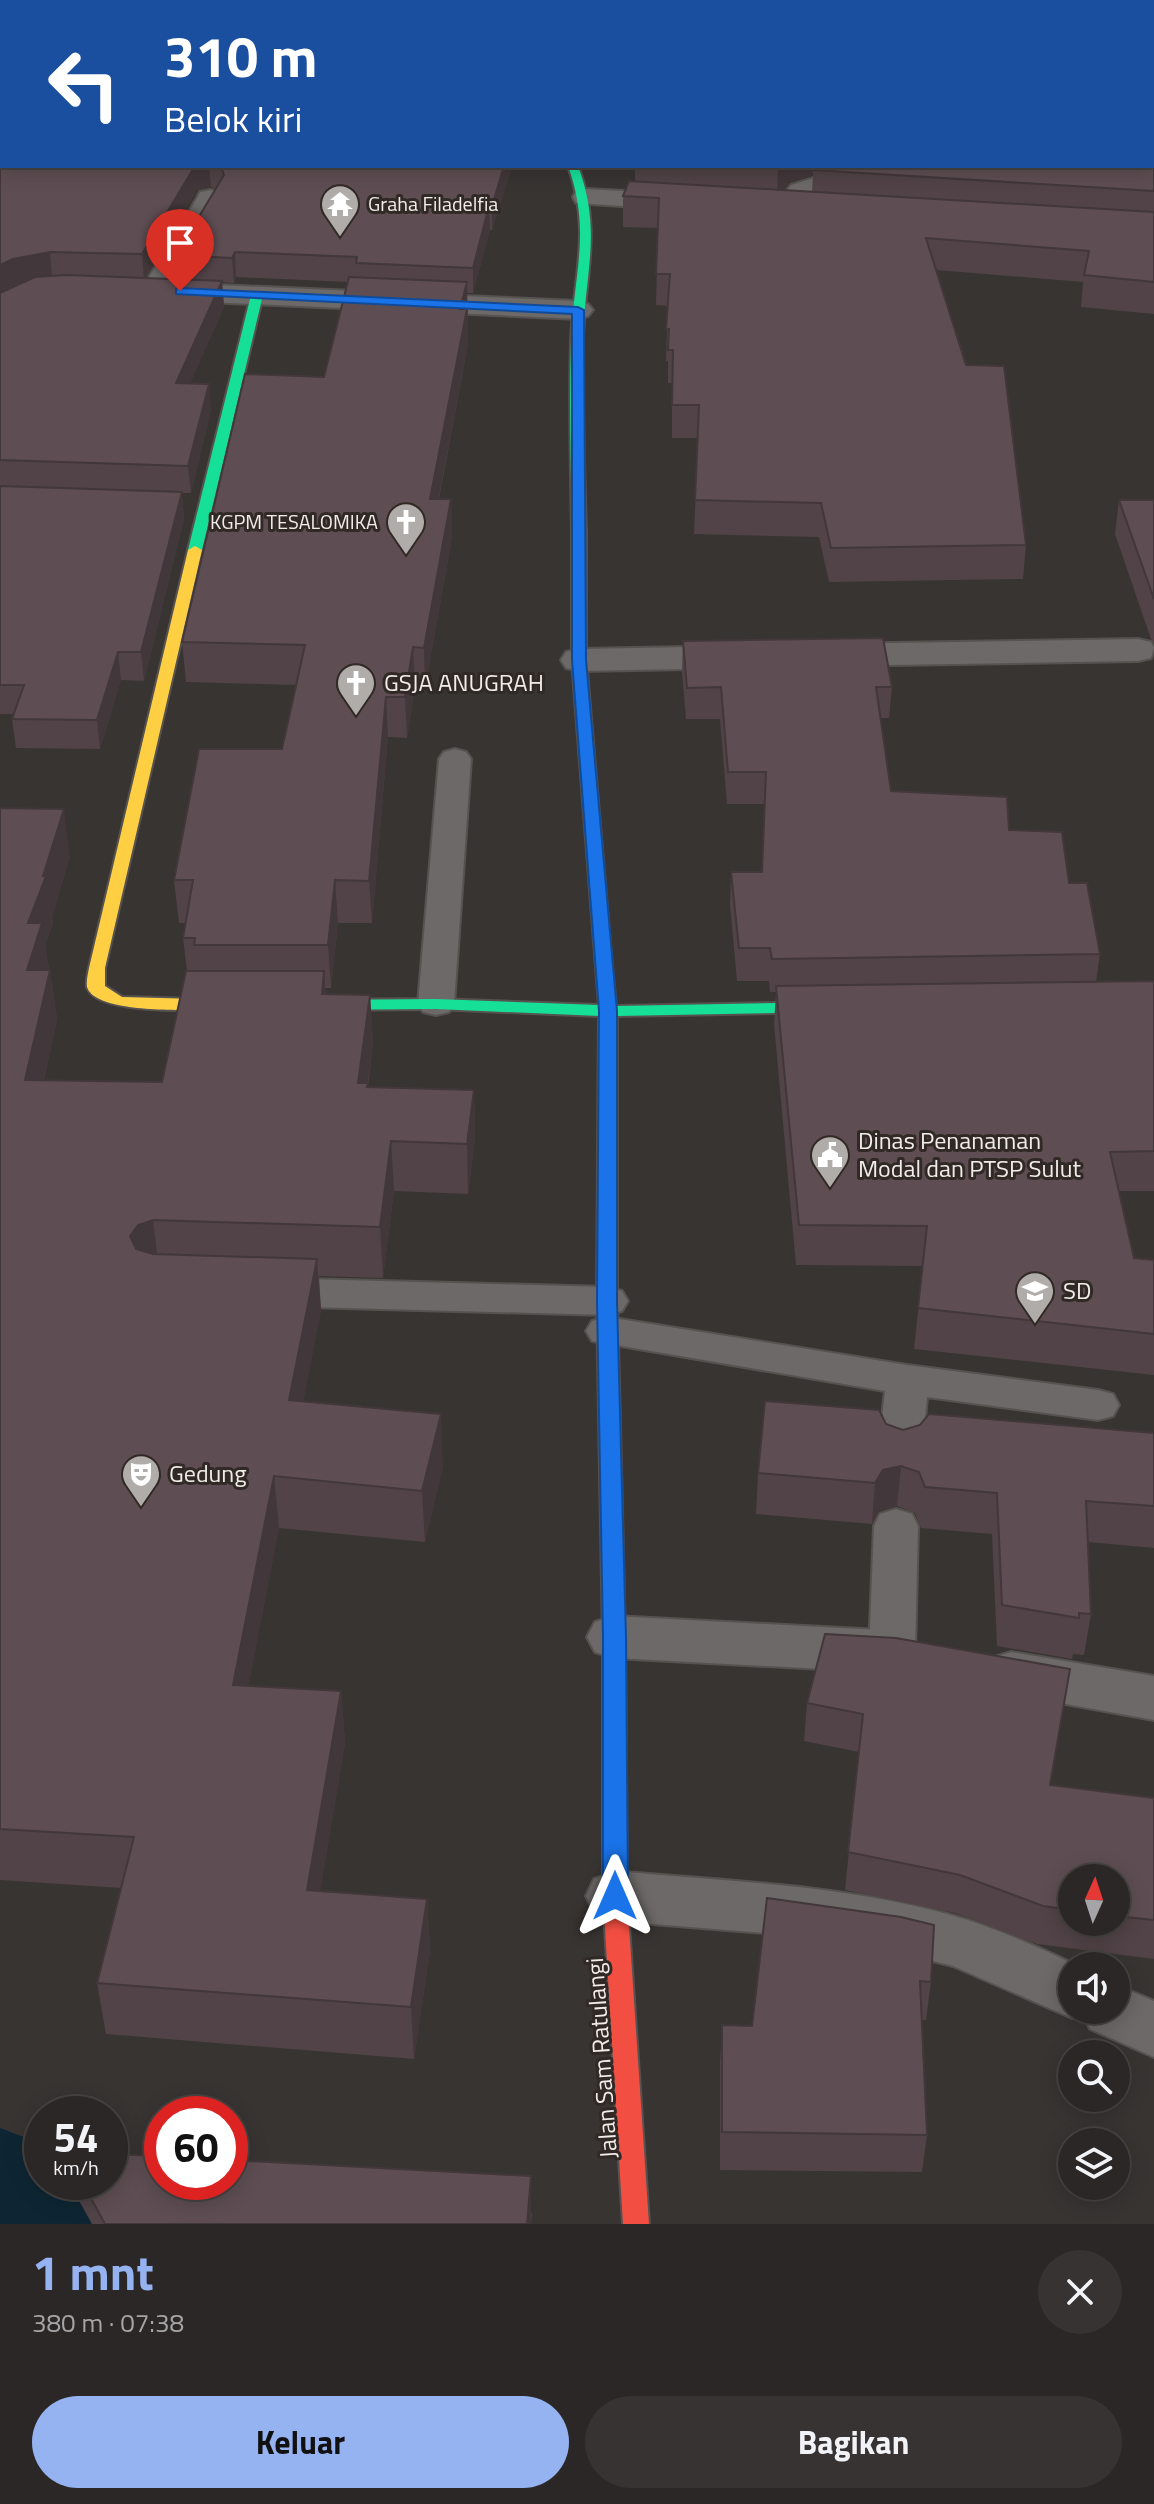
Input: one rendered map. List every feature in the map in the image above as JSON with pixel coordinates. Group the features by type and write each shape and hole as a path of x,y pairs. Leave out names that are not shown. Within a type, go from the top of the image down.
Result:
{"main road":[{"name":"Jalan Sam Ratulangi","path":"574,168 586,197 589,231 578,310 579,660 608,1011 607,1316 614,1637 615,1896 636,2224"},
{"path":"255,1005 119,1002 103,995 96,987 97,968 190,506 257,295"},
{"path":"285,1005 436,1004 608,1011 858,1007"}],"street":[{"path":"785,209 800,191 872,168"},
{"path":"586,197 709,204"},
{"path":"155,290 210,198"},
{"path":"754,207 824,212"},
{"path":"125,289 578,310"},
{"path":"579,660 1138,650"},
{"path":"614,1637 933,1659 1154,1698"},
{"path":"615,1896 809,1914 884,1925 939,1937 1058,1985"},
{"path":"1130,2019 1154,2030"}],"lane":[{"path":"436,1004 455,759"},
{"path":"239,1291 607,1316 907,1380 1098,1405"},
{"path":"900,1452 907,1380"},
{"path":"896,1526 933,1659"}],"building":[{"path":"0,168 194,168 142,254 50,252 13,259 0,265"},
{"path":"221,168 503,168 492,206 489,206 473,268 356,263 357,257 235,252 232,258 176,255 224,175"},
{"path":"1154,168 1154,191 813,170"},
{"path":"629,181 1154,212 1154,282 1084,275 1089,251 926,238 966,365 1004,366 1026,545 831,548 821,503 695,500 699,405 672,405 673,350 668,350 669,329 666,329 670,274 656,274 659,198 623,196"},
{"path":"66,275 222,281 176,383 209,384 188,466 0,460 0,293 35,277"},
{"path":"349,277 467,282 460,309 467,309 430,499 451,499 424,648 413,647 405,697 386,697 369,881 335,880 328,945 194,945 195,938 183,938 193,880 174,880 199,749 282,749 305,645 182,642 245,374 324,377"},
{"path":"0,486 182,492 141,652 118,652 97,720 12,719 24,685 0,685"},
{"path":"1119,500 1154,500 1154,599"},
{"path":"883,638 892,687 876,687 891,791 1007,797 1009,830 1062,832 1069,883 1087,883 1100,954 772,959 770,948 739,948 731,872 762,872 766,772 728,772 721,687 687,688 683,641"},
{"path":"0,808 64,809 43,876 46,876 28,923 42,923 27,970 50,970 25,1080 162,1082 186,971 324,971 322,994 370,995 358,1083 368,1083 367,1087 474,1090 467,1144 391,1141 380,1227 153,1220 138,1225 130,1236 136,1249 153,1254 317,1259 289,1400 441,1414 422,1491 274,1476 233,1685 341,1691 307,1890 427,1899 411,2007 97,1983 134,1837 0,1829"},
{"path":"1154,981 1154,1151 1110,1152 1134,1258 1154,1260 1154,1334 918,1308 927,1226 799,1225 776,986"},
{"path":"765,1401 879,1410 886,1424 903,1430 920,1425 929,1414 1154,1433 1154,1506 1086,1501 1091,1614 1079,1613 1079,1618 1002,1605 997,1493 925,1487 919,1472 901,1466 883,1470 875,1483 758,1473"},
{"path":"825,1634 896,1638 1070,1669 1050,1785 1154,1798 1154,1920 1130,1917 1130,1864 1058,1864 1058,1908 1043,1906 960,1875 848,1852 863,1714 807,1703"},
{"path":"767,1898 901,1917 934,1925 931,1982 920,1981 927,2135 722,2132 722,2025 752,2026"},
{"path":"128,2155 144,2155 144,2200 248,2200 248,2161 531,2176 527,2224 105,2224 92,2200 128,2200"}],"waterway":[{"path":"0,2203 14,2224"}],"traffic: fast":[{"path":"574,168 581,187 587,223 577,338 579,533"},
{"path":"195,550 257,295"},
{"path":"604,967 608,1011 607,1301 614,1639"},
{"path":"311,1005 436,1004 608,1011 834,1007"}],"traffic: slow":[{"path":"579,533 579,660 604,967"},
{"path":"195,550 97,968 96,987 103,995 119,1002 238,1005"}],"traffic: jam":[{"path":"614,1639 615,1896 636,2224"}],"place":[{"name":"Graha Filadelfia","path":"340,238"},
{"name":"KGPM TESALOMIKA","path":"406,556"},
{"name":"GSJA ANUGRAH","path":"356,717"},
{"name":"Dinas Penanaman Modal dan PTSP Sulut","path":"830,1189"},
{"name":"SD","path":"1035,1325"},
{"name":"Gedung","path":"141,1508"}],"route":[{"path":"180,291 578,310 579,660 608,1011 607,1301 614,1637 615,1896"}]}
